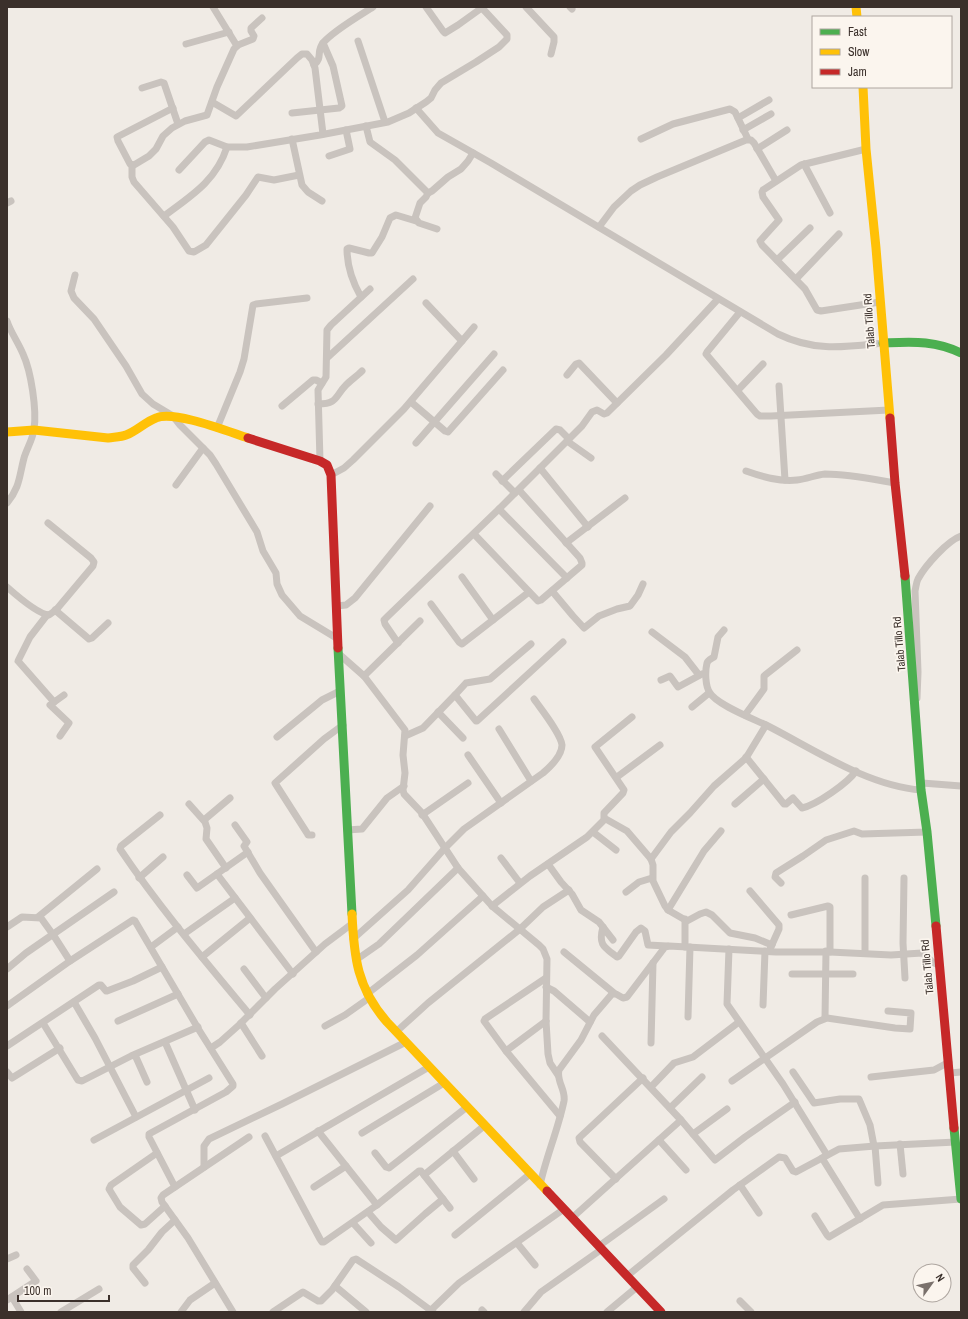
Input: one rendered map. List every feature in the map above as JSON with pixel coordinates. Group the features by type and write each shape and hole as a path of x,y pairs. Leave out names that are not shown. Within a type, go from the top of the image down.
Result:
{"street":[{"path":"213,7 237,46"},
{"path":"314,65 319,59 320,47 323,43 351,21 373,7"},
{"path":"179,170 207,141 210,140 227,147 247,146 346,130 385,122 399,117 429,100 441,83 494,50 507,39 506,34 482,7 445,33 442,31 426,7"},
{"path":"526,7 554,37 555,40 551,54"},
{"path":"132,165 149,156 158,146 163,136 178,124 205,116 230,56 237,46 254,39 250,28 262,18"},
{"path":"186,44 229,32"},
{"path":"358,41 385,122"},
{"path":"292,113 342,107 333,66 323,43"},
{"path":"212,102 236,116 300,56 307,54 314,65 324,134"},
{"path":"142,88 163,82 165,84 178,124"},
{"name":"Talab Tillo Rd","path":"863,88 866,149 895,483 905,576 922,786 950,1074 958,1124 956,1142 961,1199"},
{"path":"738,118 769,100"},
{"path":"173,108 117,137 129,163 132,165 132,177 134,182 173,227 189,251 194,252 206,245 246,195 257,177 274,180 299,175"},
{"path":"416,108 438,133 473,152 718,299 788,339 808,345 828,348 927,341 939,343 961,353"},
{"path":"642,140 674,124 728,109 734,110 748,139 752,141 776,181"},
{"path":"743,130 770,114"},
{"path":"366,126 370,142 395,160 428,193"},
{"path":"328,156 350,149 346,130"},
{"path":"757,149 787,130"},
{"path":"292,139 303,188 322,201"},
{"path":"599,227 614,207 640,185 748,139"},
{"path":"164,216 209,181 222,160 227,147"},
{"path":"866,149 804,164 763,190 762,194 779,218 779,221 760,240 762,245 805,289 814,307 819,311 880,302"},
{"path":"416,221 415,217 419,206 428,193 461,169 473,152"},
{"path":"804,164 830,213"},
{"path":"361,297 354,284 347,249 349,248 372,253 382,237 389,220 394,215 437,229"},
{"path":"778,260 810,228"},
{"path":"796,279 839,234"},
{"path":"75,275 71,291 74,298 94,319 126,366 142,394 153,404 173,416 216,464 257,532 263,551 276,573 277,584 282,595 300,616 338,639"},
{"path":"327,358 413,279"},
{"path":"320,461 318,390 326,377 327,330 370,289"},
{"path":"217,428 244,359 253,306 256,304 307,298"},
{"path":"398,643 384,620 517,492 586,422 593,411 597,410 606,414 666,355 718,299"},
{"path":"426,303 462,341"},
{"path":"740,312 706,353 709,359 760,416 889,410"},
{"path":"7,321 12,334 23,352 27,364 32,390 34,430 25,456 17,488 7,503"},
{"path":"331,475 344,468 353,460 411,402 474,327"},
{"path":"416,443 494,354"},
{"path":"567,375 576,364 580,363 617,403"},
{"path":"738,390 763,364"},
{"path":"411,402 445,431 449,432 503,370"},
{"path":"318,404 326,404 334,401 346,385 362,372"},
{"path":"282,406 313,380 322,383"},
{"path":"779,386 785,480"},
{"path":"7,432 34,430 64,432 108,438 119,437 127,435 153,419 164,416 173,416 217,428 320,461 327,465 331,475 340,691 343,725 350,925 356,960 366,998 396,1032 403,1044 464,1110 527,1177 540,1185 561,1212 573,1218 599,1250 627,1276 634,1290 661,1312"},
{"path":"502,481 556,430 560,430 568,440 591,458"},
{"path":"176,485 203,448"},
{"path":"540,468 588,527"},
{"path":"746,471 767,478 785,480 798,480 816,475 828,474 895,483"},
{"path":"474,534 538,601 552,591 582,563 580,558 517,492 502,481 496,474"},
{"path":"566,543 625,498"},
{"path":"336,606 346,605 355,598 430,506"},
{"path":"499,509 567,578"},
{"path":"48,523 94,562 93,566 30,637 18,661 54,702"},
{"path":"916,706 918,678 915,591 917,583 929,564 949,542 961,536"},
{"path":"462,576 493,620"},
{"path":"552,591 584,628 602,614 630,606 638,595 643,584"},
{"path":"7,587 33,607 48,615"},
{"path":"432,604 461,644 529,592"},
{"path":"55,610 89,639 108,623"},
{"path":"364,676 420,621"},
{"path":"724,630 718,637 714,656 708,662 706,672 706,684 710,693 724,704 818,754 889,784 901,787 961,786"},
{"path":"652,632 685,657 699,675"},
{"path":"455,695 477,721 563,642"},
{"path":"405,736 420,730 466,683 490,679 531,644"},
{"path":"745,715 764,689 764,676 797,650"},
{"path":"339,654 364,676 406,732 403,755 405,773 404,794 422,815 458,868 492,906 520,930 533,938 546,954 546,1021 549,1059 558,1075 564,1096 560,1116 544,1166 540,1185"},
{"path":"661,680 670,676 678,687 706,672"},
{"path":"277,737 322,700 340,691"},
{"path":"692,707 710,693"},
{"path":"60,736 69,723 51,707 51,705 64,695"},
{"path":"353,939 408,890 444,848 464,829 550,766 560,752 562,744 557,733 534,699"},
{"path":"438,712 463,738"},
{"path":"605,819 604,813 624,791 624,788 595,747 632,717"},
{"path":"312,835 308,835 275,783 319,743 343,725"},
{"path":"651,859 671,832 714,786 746,757 766,725"},
{"path":"499,729 531,781"},
{"path":"617,777 660,745"},
{"path":"468,755 501,803"},
{"path":"746,757 784,804 793,798 800,807 804,808 843,785 852,778 856,771"},
{"path":"735,804 764,780"},
{"path":"422,815 468,783"},
{"path":"347,830 362,829 387,798 404,786"},
{"path":"204,820 230,798"},
{"path":"189,804 204,820 207,828 206,839 226,868"},
{"path":"160,815 120,847 120,849 139,878 250,1015"},
{"path":"605,819 627,831 651,859 652,878 659,895 668,910 687,921 706,912 712,915 730,933 755,938 769,948"},
{"path":"492,906 520,883 593,832 605,819"},
{"path":"235,825 247,842 244,846 316,952"},
{"path":"668,910 704,851 721,831"},
{"path":"781,883 775,877 776,873 823,841 830,838 854,831 862,834 927,832"},
{"path":"593,832 616,850"},
{"path":"187,875 197,888 248,852"},
{"path":"139,878 163,857"},
{"path":"501,858 520,883"},
{"path":"548,864 584,912 596,920 613,940"},
{"path":"356,960 379,944 458,868"},
{"path":"38,917 98,869"},
{"path":"217,874 293,974"},
{"path":"626,892 639,882 652,878"},
{"path":"865,878 865,950"},
{"path":"904,878 903,949 905,978"},
{"path":"396,1032 428,1003 520,930 543,907 569,890"},
{"path":"750,891 779,926 769,948 763,1006"},
{"path":"7,969 26,953 54,936 114,892"},
{"path":"325,1026 345,1015 366,998 483,896"},
{"path":"184,934 235,898"},
{"path":"791,915 829,906 831,908 830,938 826,973 825,1018"},
{"path":"7,927 22,917 38,917 43,920 70,961"},
{"path":"202,957 250,918"},
{"path":"7,1006 70,961 134,920 232,1081 233,1086 226,1092 195,1110 149,1134 149,1137 175,1187"},
{"path":"685,920 688,947 688,1016"},
{"path":"211,1048 220,1042 250,1015 277,987 316,952 350,925"},
{"path":"151,947 178,927"},
{"path":"603,927 600,938 602,944 617,957 636,932 641,928 645,931 648,945 729,949 769,948 828,951 903,949 924,954 932,962 939,965"},
{"path":"564,952 614,993 623,998 627,997 652,963 667,946"},
{"path":"729,949 726,1001 728,1007 795,1102 824,1157 860,1219"},
{"path":"651,1043 652,963"},
{"path":"7,1046 99,985 107,991 133,981 162,967"},
{"path":"244,969 266,998"},
{"path":"792,974 853,974"},
{"path":"546,978 484,1020 506,1051 560,1116"},
{"path":"546,987 554,991 590,1022"},
{"path":"558,1075 560,1069 581,1040 590,1022 599,1009 614,993"},
{"path":"118,1021 178,994"},
{"path":"74,1002 110,1066 136,1117"},
{"path":"732,1081 825,1018 910,1029 911,1013 888,1011"},
{"path":"506,1051 546,1021"},
{"path":"651,1087 676,1062 693,1057 739,1022"},
{"path":"43,1023 60,1048 76,1077 80,1081 198,1027"},
{"path":"241,1023 262,1056"},
{"path":"602,1036 643,1078 716,1160 745,1137 795,1102"},
{"path":"165,1042 195,1110"},
{"path":"204,1166 204,1146 209,1139 403,1044"},
{"path":"7,1072 12,1078 60,1048"},
{"path":"135,1055 147,1082"},
{"path":"871,1077 934,1070 949,1062"},
{"path":"276,1156 426,1068"},
{"path":"793,1072 813,1102 816,1104 835,1100 859,1099 870,1125 875,1146 878,1183"},
{"path":"950,1074 961,1072"},
{"path":"670,1108 702,1077"},
{"path":"94,1140 210,1078"},
{"path":"616,1179 580,1142 579,1138 643,1078"},
{"path":"362,1133 441,1084"},
{"path":"693,1134 726,1108"},
{"path":"375,1153 386,1167 389,1168 464,1110"},
{"path":"573,1218 681,1120"},
{"path":"424,1175 482,1128"},
{"path":"318,1131 377,1205"},
{"path":"265,1136 322,1242 326,1241 353,1223 419,1171 424,1175 450,1208"},
{"path":"233,1312 161,1200 162,1197 204,1166 249,1137"},
{"path":"659,1140 686,1170"},
{"path":"627,1276 740,1185 781,1157 785,1158 795,1172 839,1149 900,1144 956,1142"},
{"path":"900,1144 903,1174"},
{"path":"453,1151 474,1179"},
{"path":"157,1153 111,1185 109,1190 120,1207 141,1225 145,1224 165,1206"},
{"path":"314,1187 346,1166"},
{"path":"455,1236 527,1177"},
{"path":"740,1185 759,1213"},
{"path":"524,1312 541,1292 599,1250 664,1199"},
{"path":"815,1216 827,1235 830,1237 883,1205 961,1199"},
{"path":"368,1212 380,1227 396,1240 443,1200"},
{"path":"273,1312 303,1292 321,1302 335,1286 353,1260 358,1259 431,1311 459,1283 561,1212"},
{"path":"145,1283 133,1268 133,1265 148,1250 162,1232 175,1220"},
{"path":"353,1223 371,1243"},
{"path":"517,1243 535,1265"},
{"path":"7,1259 16,1255"},
{"path":"21,1312 9,1298 36,1281 27,1269"},
{"path":"181,1312 190,1300 215,1283"},
{"path":"335,1286 366,1312"},
{"path":"61,1312 99,1289"},
{"path":"607,1312 634,1290"},
{"path":"740,1301 751,1312"}],"traffic: fast":[{"path":"883,343 913,342 932,344 961,353"},
{"path":"905,576 921,790 927,832 936,926"},
{"path":"338,648 352,914"},
{"path":"954,1128 961,1199"}],"traffic: slow":[{"path":"856,7 857,16"},
{"path":"863,88 866,149 890,418"},
{"path":"7,432 34,430 108,438 120,437 134,431 156,418 164,416 188,419 248,438"},
{"path":"352,914 354,944 359,971 369,997 377,1009 387,1022 547,1191"}],"traffic: jam":[{"path":"890,418 905,576"},
{"path":"248,438 320,461 327,465 331,475 338,648"},
{"path":"936,926 954,1128"},
{"path":"547,1191 661,1312"}]}
